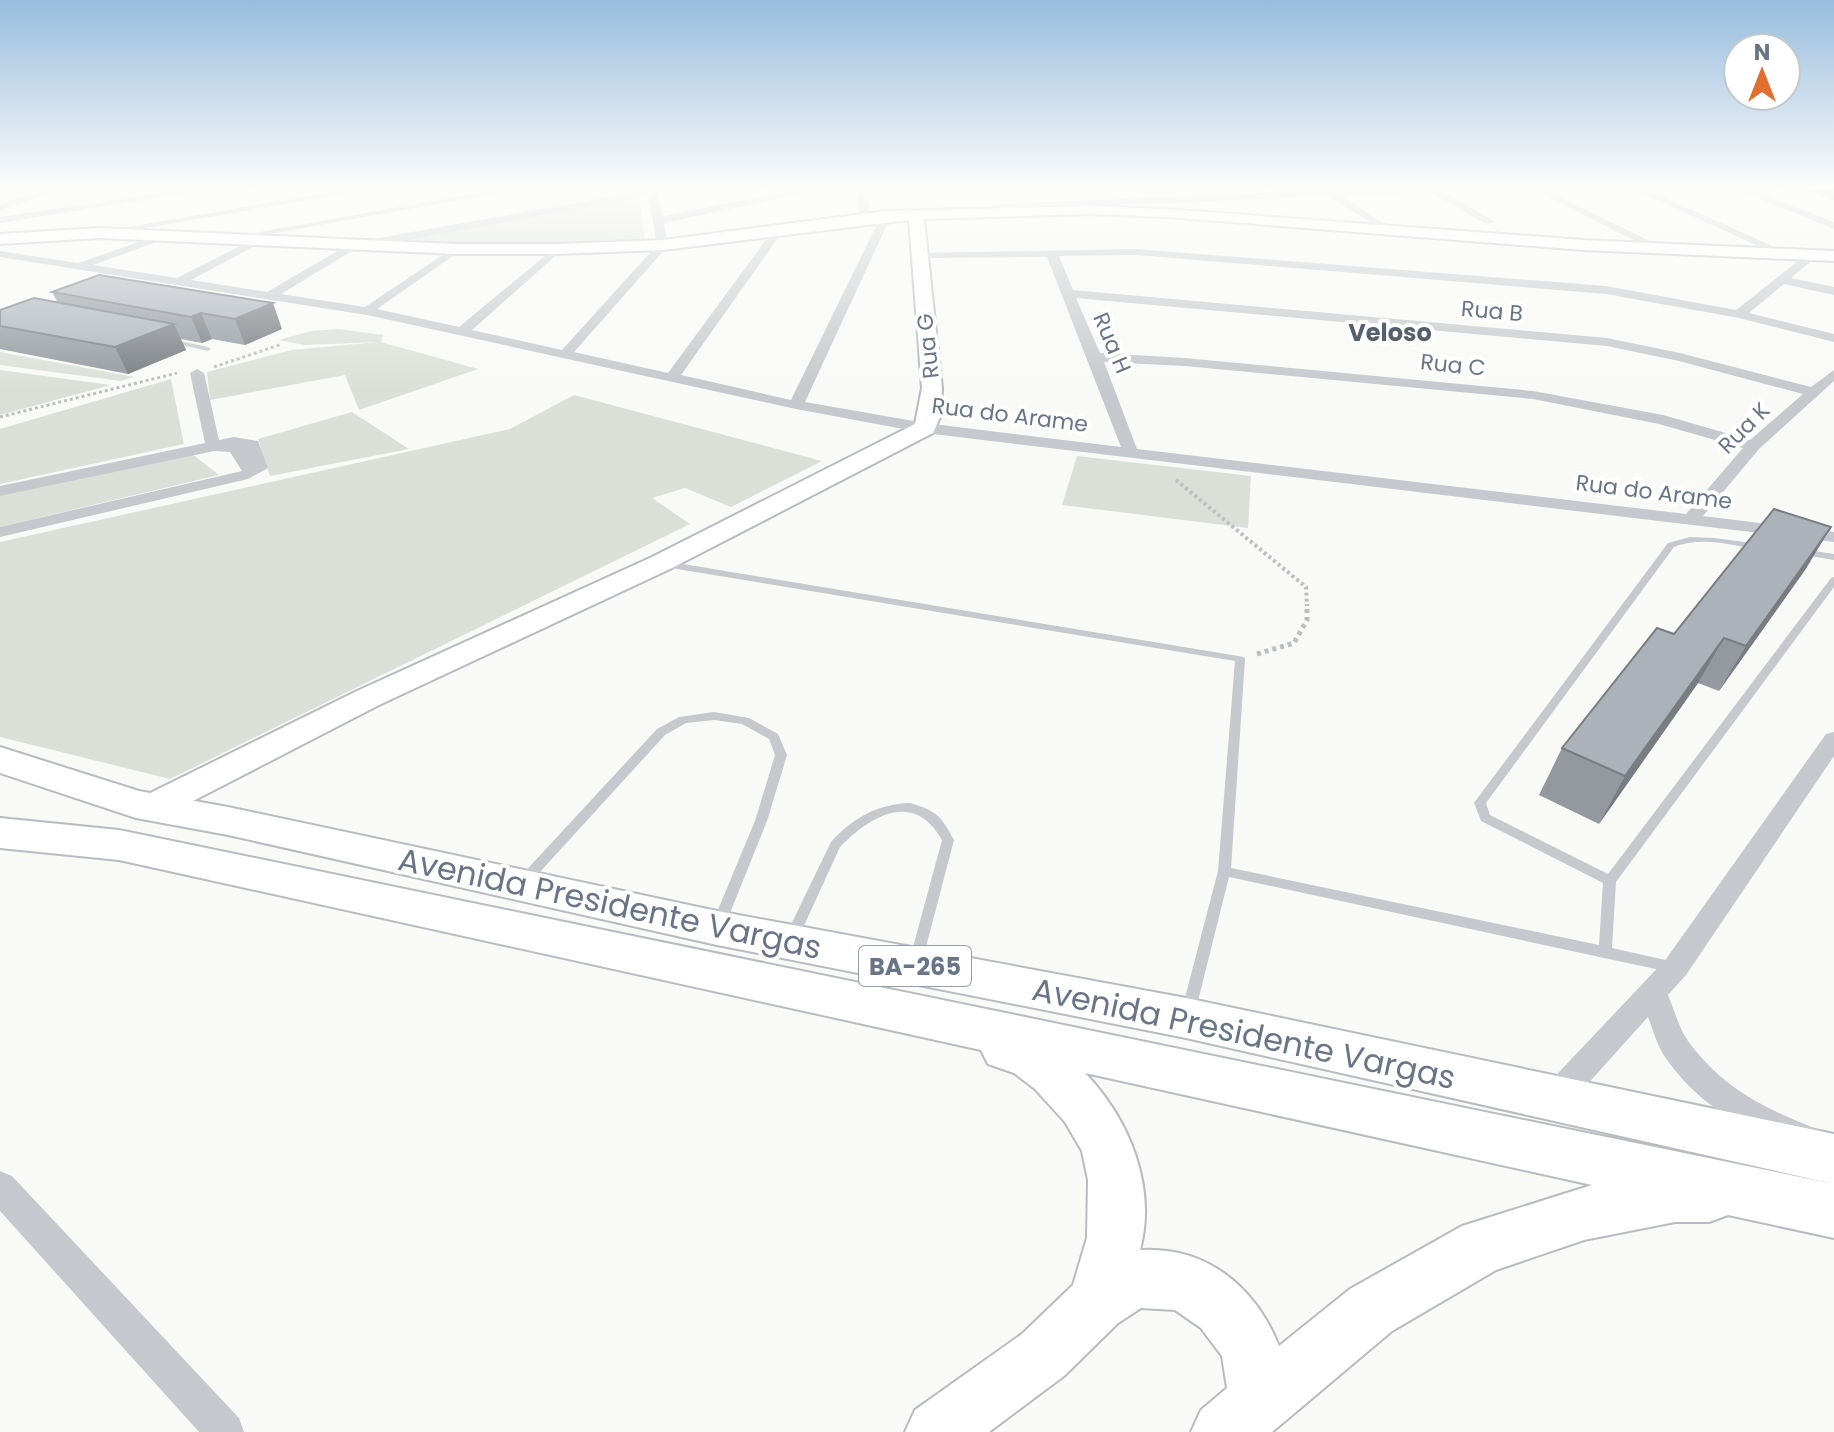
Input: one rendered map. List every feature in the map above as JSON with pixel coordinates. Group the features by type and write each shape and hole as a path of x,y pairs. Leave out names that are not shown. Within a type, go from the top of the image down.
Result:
{"main road":[{"name":"Avenida Presidente Vargas","path":"0,760 152,807 717,928 785,964 914,966 1186,1018 1834,1159"},
{"name":"Avenida Presidente Vargas","path":"0,833 119,845 785,964 1834,1211"},
{"path":"785,964 1028,1055 1053,1073 1083,1106 1107,1144 1115,1180 1115,1238 1097,1302"},
{"path":"1241,1416 1371,1310 1482,1246 1584,1213 1675,1196 1775,1197"},
{"path":"937,1432 1043,1355 1097,1302 1139,1279 1179,1282 1209,1296 1236,1322 1251,1351 1241,1416"}],"street":[{"name":"Rua do Arame","path":"11,256 367,311 567,352 796,405 925,428 1834,537"},
{"path":"76,267 108,256"},
{"path":"180,281 229,256"},
{"path":"269,296 341,256"},
{"path":"367,311 446,256"},
{"path":"463,331 549,256"},
{"path":"567,352 653,256"},
{"path":"673,376 760,256"},
{"path":"796,405 867,256"},
{"name":"Rua G","path":"919,256 932,388 930,415 925,428"},
{"name":"Rua H","path":"1052,256 1130,451"},
{"path":"1201,256 1606,290 1739,314 1834,338"},
{"path":"1739,314 1811,256"},
{"path":"1783,280 1834,291"},
{"name":"Rua B","path":"1066,293 1607,342 1680,357 1813,392"},
{"name":"Rua C","path":"1095,357 1185,362 1548,397 1663,420 1753,446"},
{"path":"197,373 214,446"},
{"name":"Rua K","path":"1691,519 1753,446 1834,374"},
{"path":"152,807 368,698 661,563 925,428"},
{"path":"0,491 214,446 235,448 251,471 0,532"},
{"path":"1555,1098 1676,967 1834,739"},
{"path":"1653,993 1675,1047 1710,1087 1750,1117 1834,1151"},
{"path":"0,1187 225,1432"}],"lane":[{"path":"163,340 208,349"},
{"path":"1610,881 1485,818 1480,803 1671,545 1677,541 1698,541 1774,548"},
{"path":"1789,550 1834,557"},
{"path":"661,563 1240,659 1224,871 1186,1018"},
{"path":"1605,952 1610,881 1834,580"},
{"path":"520,884 661,732 683,720 714,716 745,721 774,737 781,755 761,821 717,928"},
{"path":"785,964 835,845 845,832 881,809 906,808 939,822 948,840 914,966"},
{"path":"1224,871 1676,967"}],"path":[{"path":"0,417 165,374 197,373 282,344"},
{"path":"1176,480 1306,587 1307,620 1294,643 1240,659"}],"shaded area":[{"path":"339,329 383,335 381,342 478,369 359,410 345,375 210,400 207,372 292,350 378,342 304,345 279,340 311,331"},
{"path":"0,352 134,377 121,381 0,365"},
{"path":"0,370 111,385 0,415"},
{"path":"171,379 184,444 0,484 0,429"},
{"path":"574,395 822,461 731,507 685,488 652,498 690,524 170,779 0,737 0,542 510,429"},
{"path":"352,412 409,449 270,476 258,439"},
{"path":"192,454 219,475 0,527 0,496"},
{"path":"1077,456 1251,476 1248,528 1062,505"}],"building":[{"path":"99,275 273,303 235,319 201,313 191,317 52,292"},
{"path":"34,298 174,324 115,347 0,326 0,310"},
{"path":"1774,509 1831,527 1746,646 1724,638 1625,776 1562,748 1657,628 1674,634"}],"district":[{"name":"Veloso","path":"1390,332"}]}
